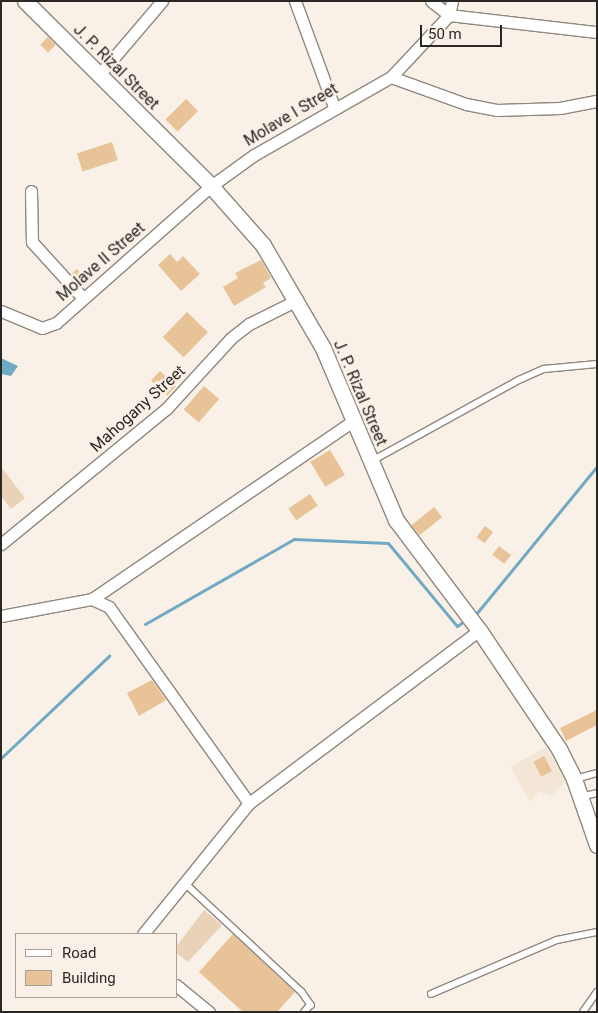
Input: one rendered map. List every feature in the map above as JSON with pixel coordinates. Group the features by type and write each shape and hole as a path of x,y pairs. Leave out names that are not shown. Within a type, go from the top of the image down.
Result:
{"main road":[{"name":"J. P. Rizal Street","path":"25,1 211,186 263,244 323,348 396,520 479,630 545,727 574,779 597,845"}],"street":[{"path":"99,75 162,1"},
{"path":"295,1 334,107"},
{"path":"431,1 449,15 597,32"},
{"path":"449,15 452,1"},
{"name":"Molave I Street","path":"211,186 254,155 334,107 391,77 449,15"},
{"path":"391,77 466,104 497,110 560,108 597,101"},
{"name":"Molave II Street","path":"1,311 42,328 56,323 211,186"},
{"path":"31,191 32,242 83,298"},
{"name":"Mahogany Street","path":"1,544 166,410 231,338 249,324 297,300"},
{"path":"1,616 92,599 354,420"},
{"path":"92,599 109,607 249,804"},
{"path":"144,933 249,804 479,630"},
{"path":"178,987 209,1012"}],"lane":[{"path":"370,462 519,380 544,369 597,364"},
{"path":"574,779 597,773"},
{"path":"580,797 597,793"},
{"path":"184,883 302,992 311,1005 305,1012"},
{"path":"432,994 557,940 597,932"},
{"path":"584,1012 597,992"}],"shaded area":[{"path":"1,467 25,498 11,509 1,496"},
{"path":"546,747 567,780 551,796 539,791 530,802 510,767"},
{"path":"204,910 222,925 188,962 178,954 178,944"}],"water":[{"path":"1,358 18,366 11,376 1,374"}],"building":[{"path":"48,37 56,45 48,53 40,45"},
{"path":"186,99 198,111 178,132 165,120"},
{"path":"112,142 118,160 83,172 77,153"},
{"path":"170,254 177,262 183,256 200,274 181,291 158,265"},
{"path":"261,260 271,278 263,283 266,287 234,306 223,287 238,278 235,273"},
{"path":"77,269 87,281 81,286 71,274"},
{"path":"187,312 208,332 184,357 163,337"},
{"path":"160,371 176,386 167,396 151,381"},
{"path":"204,386 219,399 199,423 184,409"},
{"path":"330,450 345,475 325,487 310,462"},
{"path":"310,494 318,506 296,520 288,509"},
{"path":"434,507 442,517 420,535 411,525"},
{"path":"485,526 493,532 485,543 477,537"},
{"path":"499,546 511,555 504,564 492,555"},
{"path":"152,680 166,700 139,716 127,693"},
{"path":"597,710 597,725 566,741 560,728"},
{"path":"544,756 552,771 541,777 533,762"},
{"path":"233,934 295,992 277,1012 243,1012 199,972"}],"waterway":[{"path":"476,614 597,466"},
{"path":"145,624 294,539 388,543 457,626 463,622"},
{"path":"1,758 109,656"}]}
